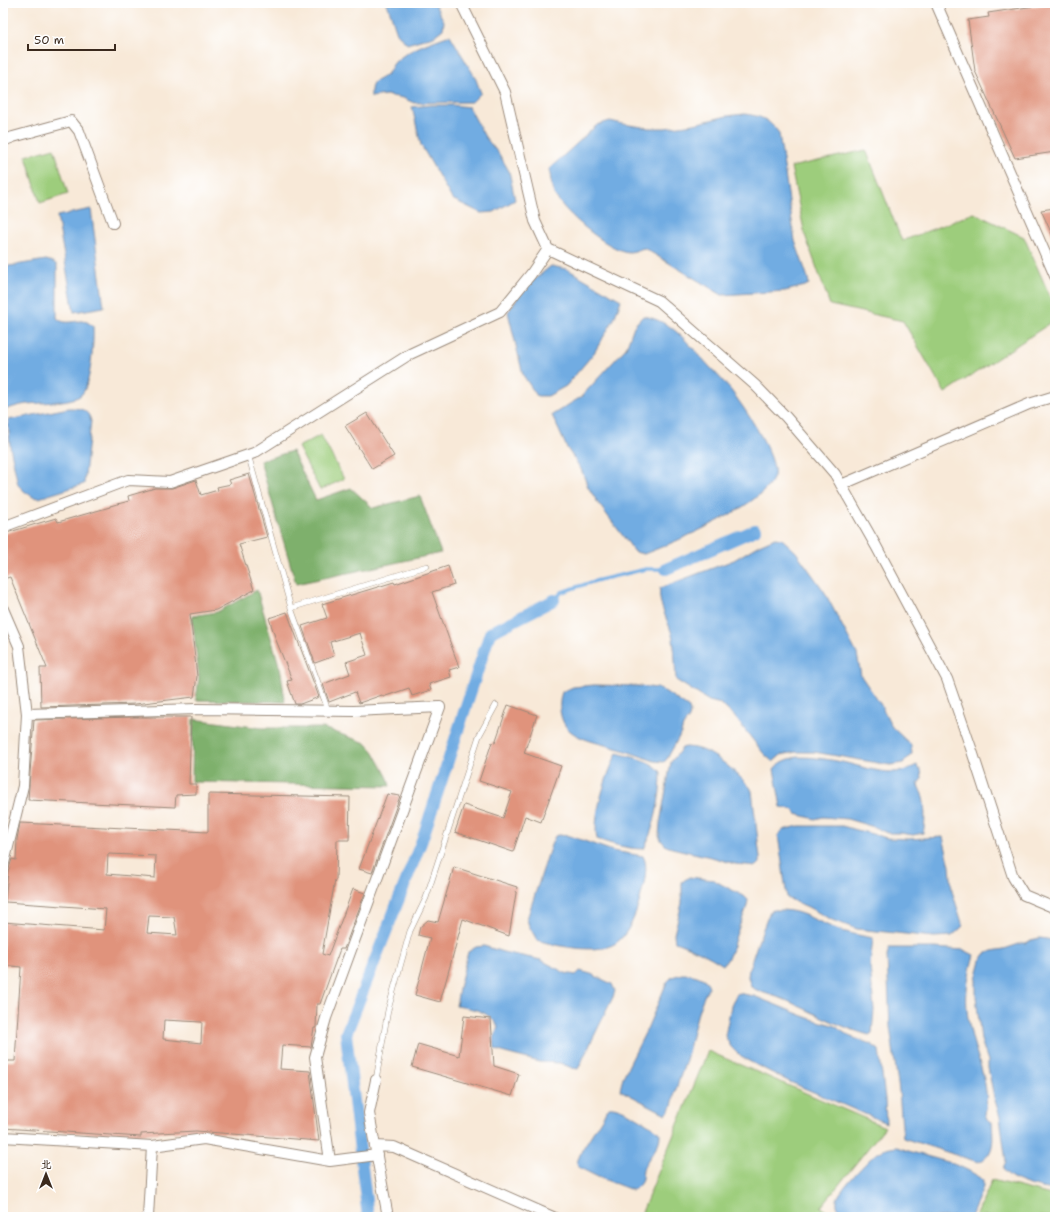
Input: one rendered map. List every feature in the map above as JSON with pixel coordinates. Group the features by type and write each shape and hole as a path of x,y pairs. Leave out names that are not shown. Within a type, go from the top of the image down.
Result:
{"street":[{"path":"461,3 505,92 535,221 548,249 659,301 755,385 786,417 836,474 947,679 1013,877 1024,895 1055,908"},
{"path":"936,3 1055,276"},
{"path":"3,142 13,137 71,121 79,131 113,223"},
{"path":"3,527 128,480 170,482 254,453 410,354 500,312 531,274 548,249"},
{"path":"841,485 1029,404 1055,396"},
{"path":"3,609 19,646 27,714 23,786 3,867"},
{"path":"27,714 197,709 328,710 440,707 326,1018 315,1057 330,1161"},
{"path":"376,1080 369,1113 388,1217"},
{"path":"3,1137 152,1146 204,1139 330,1161 365,1157 376,1151 394,1147 553,1217"},
{"path":"148,1217 152,1146"}],"lane":[{"path":"248,454 291,608 328,710"},
{"path":"291,608 427,566"},
{"path":"376,1080 388,1010 410,931 426,898 479,736 496,705"}],"green space":[{"path":"54,148 68,194 40,203 26,156"},
{"path":"866,150 902,241 974,213 1024,237 1055,308 1055,320 945,393 903,321 830,305 805,235 791,167"},
{"path":"321,435 344,479 320,490 298,447"},
{"path":"292,451 316,500 351,488 373,508 420,496 441,553 296,584 260,461"},
{"path":"257,590 281,672 285,702 196,700 199,677 192,616 217,612"},
{"path":"193,719 262,728 323,728 366,743 374,752 388,778 390,786 192,782"},
{"path":"708,1051 885,1127 821,1207 838,1217 640,1217"},
{"path":"992,1180 1055,1196 1055,1217 976,1217"}],"water":[{"path":"387,3 434,3 444,21 443,29 434,36 407,44 397,33"},
{"path":"450,35 475,77 481,93 472,102 414,103 403,98 386,95 371,97 374,82 388,73 393,64 402,56 415,49"},
{"path":"431,105 469,107 485,137 499,154 509,171 515,200 494,212 481,213 452,199 421,145 412,107"},
{"path":"744,114 756,116 768,121 779,133 795,241 808,278 809,284 805,286 785,291 722,295 644,248 629,252 620,250 610,245 587,229 567,211 554,194 549,169 597,125 610,121 649,128 665,128"},
{"path":"91,209 104,307 74,312 57,216"},
{"path":"46,260 57,265 57,318 64,322 83,321 93,326 92,352 87,382 81,395 71,399 56,402 24,404 3,410 3,267"},
{"path":"551,266 567,269 621,300 614,319 594,353 566,386 548,396 537,396 523,375 508,312 517,299 516,294"},
{"path":"643,316 663,323 678,333 727,386 760,433 771,457 774,468 774,476 768,487 755,499 716,522 675,542 644,554 635,552 598,503 588,487 581,469 567,448 552,415 581,397 626,348 634,326"},
{"path":"69,408 83,410 88,414 91,421 84,484 39,498 33,497 18,485 10,446 8,420"},
{"path":"775,538 782,539 796,552 824,591 857,654 861,676 881,705 892,727 911,745 912,754 903,763 890,765 814,752 796,752 781,755 773,762 764,754 734,716 721,704 709,701 676,680 673,639 660,601 660,588 734,560 759,545"},
{"path":"594,685 657,688 666,692 689,708 689,718 683,726 681,733 664,762 654,761 623,750 590,741 569,730 563,722 560,712 562,692 573,687"},
{"path":"686,747 705,751 721,761 750,787 752,791 760,858 760,863 757,866 735,864 672,848 666,846 661,840 659,836 660,823 671,762 682,748"},
{"path":"617,753 647,762 661,772 657,811 644,849 620,846 597,839 596,830 598,807 605,783"},
{"path":"798,757 831,760 872,770 888,772 903,771 917,765 918,769 921,770 922,778 918,784 924,803 925,817 923,833 913,835 887,833 874,827 847,819 823,817 815,819 796,814 792,809 781,807 774,769 785,761"},
{"path":"799,826 842,826 887,838 908,839 943,837 950,866 952,891 963,926 952,936 934,937 857,929 832,920 787,898 778,835 783,830"},
{"path":"555,836 570,836 613,851 643,856 645,860 645,875 638,908 625,934 621,939 609,947 589,949 555,945 537,940 529,926 527,919 551,845"},
{"path":"689,877 714,880 744,896 748,900 730,953 723,965 700,952 675,942 674,934 682,903 682,882"},
{"path":"770,911 796,912 838,930 873,938 870,966 874,1010 872,1033 869,1035 847,1028 783,999 751,987 748,977 749,969"},
{"path":"1040,938 1055,941 1055,1190 1034,1186 1019,1181 1007,1174 1003,1169 1006,1162 1000,1117 994,1097 988,1061 981,1040 976,996 976,979 981,960 985,954"},
{"path":"484,946 503,952 541,960 565,973 576,975 580,971 591,974 612,984 615,991 613,997 578,1069 560,1063 540,1062 495,1049 494,1039 498,1026 494,1021 485,1013 480,1011 456,1006 468,952 476,947"},
{"path":"889,948 964,950 974,955 967,986 969,1026 985,1085 985,1114 987,1119 992,1122 993,1134 991,1151 984,1159 978,1162 903,1138 899,1091 890,1027 887,956"},
{"path":"682,974 694,975 702,978 708,983 709,987 700,1005 684,1067 670,1110 666,1114 620,1090 623,1077 647,1029 667,982 672,977"},
{"path":"737,993 754,996 808,1018 836,1026 851,1037 871,1044 879,1050 885,1099 886,1123 790,1082 741,1057 731,1047 725,1036 731,1006"},
{"path":"609,1107 614,1107 628,1112 650,1125 660,1133 659,1143 643,1169 641,1182 632,1190 598,1177 578,1167 577,1162 582,1150"},
{"path":"897,1147 965,1169 975,1174 983,1181 983,1187 971,1217 847,1217 842,1214 838,1208 837,1200 848,1183 877,1153"}],"building":[{"path":"1055,3 1055,152 1015,158 975,71 968,20 989,17 988,13"},
{"path":"1055,208 1055,241 1041,210"},
{"path":"367,413 394,456 372,469 345,426"},
{"path":"249,474 267,537 239,544 254,590 216,610 190,614 197,676 194,697 135,704 41,707 40,668 47,668 10,577 3,579 3,534 56,518 58,522 110,507 129,501 128,496 155,488 172,488 196,480 201,495 218,490 217,487 231,484 229,480"},
{"path":"448,566 454,585 432,592 459,667 449,670 451,677 429,684 431,690 412,696 409,688 359,703 355,692 329,702 323,684 350,674 346,662 367,655 360,633 330,642 334,656 315,663 302,626 327,618 322,604 394,582 395,584"},
{"path":"287,612 319,697 300,704 295,704 287,681 292,680 269,618"},
{"path":"508,705 537,715 524,753 561,766 541,822 525,816 513,852 455,832 464,805 503,818 512,792 479,781 492,742 495,743"},
{"path":"191,717 189,784 196,784 196,794 176,795 175,807 28,800 34,720"},
{"path":"208,794 350,797 349,840 337,840 336,880 322,954 328,956 353,889 365,893 344,949 340,949 320,1004 317,1004 316,1028 314,1028 311,1047 282,1045 280,1069 310,1071 319,1141 196,1131 141,1134 141,1137 3,1128 3,1061 15,1061 21,967 3,965 3,922 104,930 106,909 5,902 8,872 12,859 16,860 17,839 20,823 208,832","holes":["108,854 156,856 155,878 107,874","149,916 174,917 177,935 147,933","164,1020 202,1022 201,1043 163,1039"]},
{"path":"387,794 400,796 372,873 359,869"},
{"path":"454,867 517,887 509,936 463,919 440,1002 415,995 430,938 418,935 420,927 428,920 438,922"},
{"path":"464,1016 491,1019 494,1066 519,1074 512,1096 412,1067 418,1044 459,1056"}],"waterway":[{"path":"666,569 755,530"},
{"path":"554,600 562,592 595,581 646,569 666,569"},
{"path":"368,1217 346,1034 422,840 490,633 554,600"}]}
